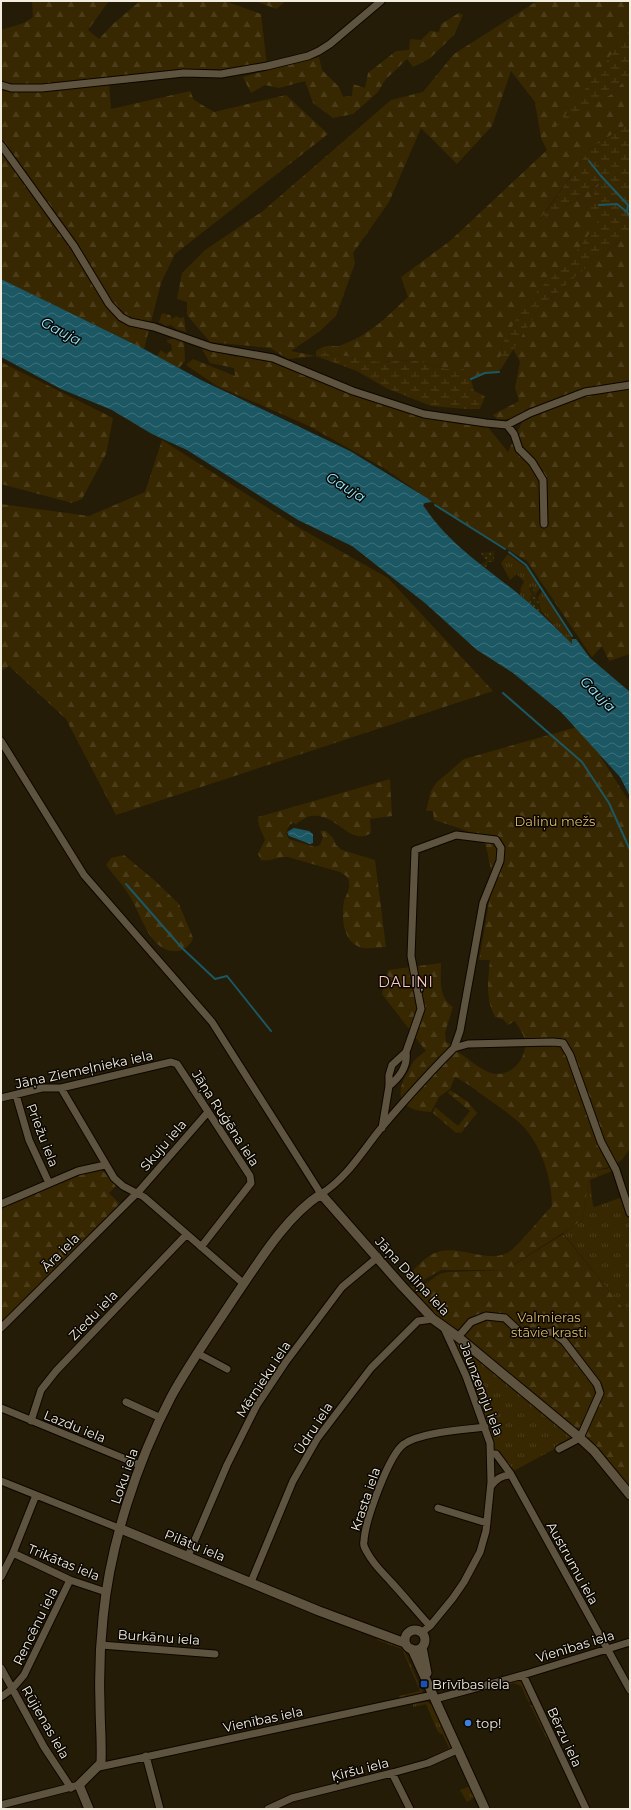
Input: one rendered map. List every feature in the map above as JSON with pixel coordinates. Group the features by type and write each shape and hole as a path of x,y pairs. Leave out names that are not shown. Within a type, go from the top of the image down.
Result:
{"street":[{"path":"1,85 12,88 42,88 184,72 221,74 267,66 308,56 319,51 330,44 381,1"},
{"path":"1,145 74,246 109,304 121,317 130,322 165,330 211,347 273,358 353,391 424,414 508,425 530,413 585,392 630,385"},
{"path":"514,434 518,420"},
{"path":"508,425 514,434 519,450 532,462 543,480 544,524"},
{"name":"Jāņa Daliņa iela","path":"1,741 84,876 212,1022 321,1194 433,1319 458,1337 580,1438 594,1451 630,1495"},
{"path":"321,1194 332,1187 363,1153 382,1128 454,1048 460,1032 483,903 500,861 501,848 496,840 456,835 415,850 411,956 421,1009 406,1052 407,1060 402,1073 389,1086"},
{"path":"454,1048 474,1043 563,1043 570,1055 601,1142 616,1170 630,1213"},
{"path":"382,1128 389,1086 389,1075 392,1064 406,1052"},
{"name":"Jāņa Ziemeļnieka iela","path":"1,1098 42,1088 61,1088 171,1062"},
{"name":"Jāņa Ruģēna iela","path":"171,1062 177,1064 250,1176 251,1183 201,1247"},
{"path":"61,1088 114,1178 123,1186 144,1197 244,1284"},
{"name":"Priežu iela","path":"16,1095 29,1140 50,1183"},
{"name":"Skuju iela","path":"136,1193 208,1112"},
{"path":"1,1204 78,1171 105,1165"},
{"name":"Āra iela","path":"1,1328 136,1193"},
{"name":"Loku iela","path":"98,1767 101,1764 102,1743 100,1703 101,1645 106,1592 120,1529 140,1465 161,1418 197,1353 282,1230 311,1201 321,1194"},
{"name":"Ziedu iela","path":"31,1421 41,1390 56,1371 186,1235"},
{"name":"Mērnieku iela","path":"188,1556 227,1465 257,1405 284,1363 342,1287 378,1257"},
{"path":"458,1337 471,1322 486,1316 505,1318 522,1334 552,1332 564,1341 597,1384 600,1393 580,1438 559,1449"},
{"name":"Ūdru iela","path":"251,1582 293,1481 322,1433 371,1368 418,1321 433,1319"},
{"name":"Jaunzemju iela","path":"426,1629 453,1598 467,1578 480,1552 486,1531 490,1486 490,1442 466,1376 444,1328"},
{"path":"197,1353 228,1369"},
{"path":"126,1402 161,1418"},
{"name":"Lazdu iela","path":"1,1408 140,1465"},
{"name":"Krasta iela","path":"426,1629 366,1552 363,1542 369,1517 395,1453 404,1444 417,1438 485,1427"},
{"name":"Austrumu iela","path":"491,1454 496,1454 511,1476 630,1690"},
{"path":"490,1486 496,1480 505,1475 511,1476"},
{"name":"Pilātu iela","path":"1,1481 188,1556 319,1611 379,1633 406,1638"},
{"path":"1,1577 13,1553 36,1494"},
{"path":"438,1508 487,1523"},
{"name":"Trikātas iela","path":"13,1553 70,1580 106,1592"},
{"name":"Rencēnu iela","path":"1,1697 12,1689 28,1669 70,1580"},
{"path":"433,1693 422,1647 425,1641 426,1629 415,1629 406,1638 433,1693 457,1750 485,1809"},
{"name":"Vienības iela","path":"98,1767 433,1693 523,1675 630,1642"},
{"name":"Burkānu iela","path":"101,1645 215,1654"},
{"path":"412,1650 422,1647"},
{"name":"Rūjienas iela","path":"1,1668 44,1747 75,1786"},
{"name":"Bērzu iela","path":"523,1675 586,1809"},
{"name":"Ķiršu iela","path":"268,1809 292,1798 428,1763 457,1750"},
{"path":"146,1756 160,1809"},
{"path":"1,1805 75,1786 98,1767"},
{"path":"392,1773 410,1809"},
{"path":"75,1786 89,1809"}],"green space":[{"path":"32,1 109,1 88,30 99,39 112,25 140,1 225,1 261,14 267,66 226,69 186,69 109,82 111,109 190,91 194,100 214,112 286,95 328,134 175,254 161,283 144,349 1,279 1,30 24,23 33,17"},
{"path":"255,1 286,1 276,9"},
{"path":"537,1 630,1 630,30 556,127 613,93 630,74 630,122 589,150 540,219 571,203 599,183 602,217 567,265 555,274 502,345 499,372 485,373 471,379 464,369 446,369 413,360 379,362 316,351 325,346 339,346 352,341 385,318 408,297 401,277 450,241 547,150 541,138 535,102 511,71 492,126 457,164 421,128 389,202 353,253 355,263 336,316 320,331 291,351 316,356 288,359 270,348 210,342 187,315 187,302 177,299 182,273 205,250 263,211 391,100 423,92 454,54"},
{"path":"459,13 463,15 454,35 429,59 413,67 407,59 386,79 377,93 353,114 333,118 313,103 305,81 279,88 265,85 251,93 243,77 319,57 322,70 339,87 343,97 352,96 353,84 365,88 368,73 396,51 409,50 410,39 421,40 430,31 439,32 441,24"},
{"path":"630,30 630,74 613,93 555,128"},
{"path":"630,122 630,232 539,309 499,372 502,345 525,303 555,274 567,265 601,217 587,210 599,183 571,203 540,220 589,150"},
{"path":"630,232 630,654 609,661 602,646 592,657 527,561 446,512 387,470 309,426 217,386 186,365 193,359 235,376 234,368 210,363 200,346 235,357 262,354 330,380 399,410 458,424 487,426 508,452 523,420 497,419 493,415 519,401 515,388 520,362 513,349 539,309"},
{"path":"162,313 170,315 172,319 176,316 180,318 184,317 186,332 176,329 171,325 166,326 159,322"},
{"path":"176,338 184,340 185,361 179,368 157,356 161,350 166,354 172,350 171,344 167,342 167,340"},
{"path":"316,351 379,362 413,360 446,369 464,369 471,379 474,391 485,396 480,409 431,406 386,388 357,371 316,356"},
{"path":"1,362 113,418 106,454 82,499 72,503 1,484"},
{"path":"162,440 296,526 388,578 493,691 116,815 66,719 9,666 1,671 1,504 89,516 145,492"},
{"path":"508,554 526,567 540,588 535,595 532,586 529,587 531,596 529,603 520,595 521,587 524,582 517,574 510,580 501,563"},
{"path":"542,591 572,639 572,645 541,611 538,597"},
{"name":"Daliņu mežs","path":"577,727 597,751 630,803 630,1147 624,1158 616,1164 606,1168 594,1170 589,1178 583,1218 581,1221 507,1269 563,1234 630,1317 630,1495 594,1451 458,1337 402,1286 422,1286 440,1274 448,1272 505,1270 441,1270 418,1283 409,1281 406,1277 421,1262 440,1251 450,1250 488,1256 498,1256 507,1253 552,1206 552,1196 546,1167 538,1148 524,1127 504,1110 455,1077 450,1089 439,1097 431,1112 408,1107 401,1098 400,1092 406,1075 414,1061 426,1051 382,994 388,970 441,963 441,988 448,1003 453,1007 445,1033 446,1042 457,1047 455,1050 484,1070 495,1074 509,1071 519,1062 525,1048 524,1038 515,1021 508,1025 503,1019 495,1017 488,996 490,960 479,960 493,879 486,846 479,836 434,820 433,811 426,811 431,791 436,783 464,759"},
{"path":"390,779 392,816 370,819 371,833 363,836 356,836 334,822 317,816 307,817 296,824 293,823 289,825 286,833 289,839 315,847 320,845 323,837 320,831 326,831 333,838 336,845 342,850 375,860 386,947 364,948 357,946 352,942 343,923 344,901 349,888 349,881 345,875 340,872 288,857 261,860 258,854 265,840 259,826 258,817"},
{"path":"124,855 154,880 179,904 193,938 185,948 178,951 169,950 161,947 154,941 129,895 106,865 111,858"},
{"path":"450,1090 468,1102 477,1113 461,1133 455,1132 433,1113 435,1107 458,1126 470,1111 448,1093"},
{"path":"611,1166 612,1171 590,1180 593,1206 595,1207 622,1197 630,1222 630,1317 563,1233 583,1218 589,1178 594,1170 607,1169"},
{"path":"98,1168 104,1172 116,1186 109,1193 120,1204 1,1325 1,1209 45,1187 63,1182 80,1172"},
{"path":"444,1328 578,1436 510,1473 496,1454 491,1454 490,1443"},
{"path":"378,1637 399,1644 405,1652 424,1695 400,1699 399,1696 420,1691 402,1649 377,1640"},
{"path":"517,1679 523,1682 531,1699 529,1703 521,1686 514,1683 502,1687 504,1683"},
{"path":"427,1702 434,1706 452,1747 424,1761 449,1748 443,1735 438,1732 426,1704 413,1707 413,1704"},
{"path":"530,1705 534,1706 550,1741 549,1743"},
{"path":"470,1787 475,1797 467,1802 460,1790"}],"sand":[{"path":"495,551 493,562 488,562 485,569 480,565 487,560 481,553"},
{"path":"529,586 532,586 539,603 541,614 529,604 531,596"}],"water":[{"name":"Gauja","path":"1,279 144,349 201,380 350,451 432,502 425,503 423,505 432,518 454,542 531,604 572,644 572,639 576,639 590,658 630,692 630,796 620,777 561,712 513,673 477,650 425,603 352,546 298,520 187,450 152,434 112,410 61,389 1,357"},
{"path":"294,828 309,831 313,834 313,843 310,844 289,836 287,832"}],"waterway":[{"path":"589,161 628,205 627,212 630,217"},
{"path":"599,205 617,204 627,212"},
{"path":"471,379 485,373 499,372"},
{"path":"435,505 505,549"},
{"path":"509,552 526,565 572,636"},
{"path":"503,693 582,762 609,803 630,850"},
{"path":"126,884 181,947 215,979 227,976 271,1031"}],"place":[{"name":"Brīvības iela","path":"424,1684"},
{"name":"top!","path":"468,1723"}],"district":[{"name":"DALIŅI","path":"406,982"}],"park label":[{"name":"Valmieras stāvie krasti","path":"549,1324"}]}
